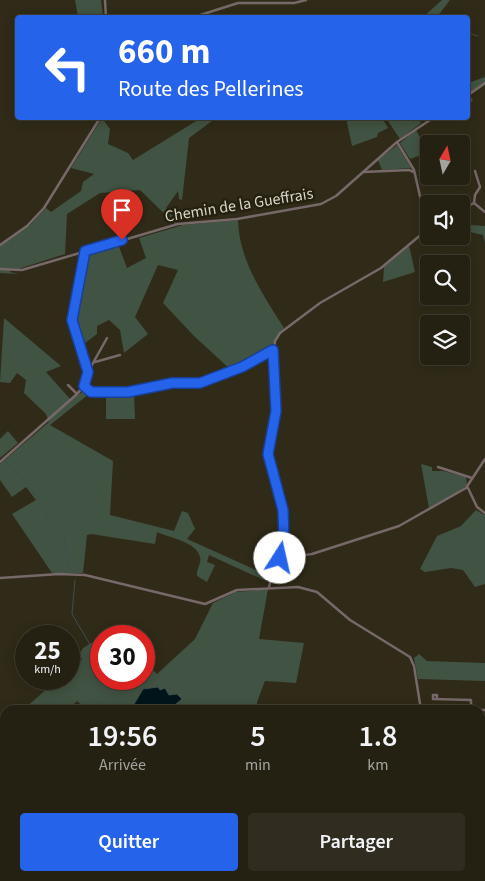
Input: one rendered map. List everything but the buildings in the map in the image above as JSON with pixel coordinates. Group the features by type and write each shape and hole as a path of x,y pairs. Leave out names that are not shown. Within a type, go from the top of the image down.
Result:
{"street":[{"path":"105,0 106,15"},
{"path":"201,15 246,1 294,3 306,0"},
{"path":"470,93 485,83"},
{"path":"0,245 27,226 44,208 99,120"},
{"name":"Chemin de la Gueffrais","path":"0,269 22,270 178,224 238,219 325,203 336,196 397,142 430,120"},
{"path":"397,142 414,172 420,197"},
{"path":"362,172 409,170 414,172"},
{"path":"474,203 475,195 480,187 476,171"},
{"path":"470,205 474,203"},
{"path":"474,203 485,212"},
{"path":"269,587 284,541 283,510 268,454 276,411 273,350 280,333 320,304 381,268 420,236"},
{"path":"85,251 72,320 88,372"},
{"path":"0,462 84,386 88,372 107,338"},
{"path":"84,386 91,392 113,393 145,390 172,383 195,384 242,367 273,350"},
{"path":"94,363 120,355"},
{"path":"86,364 91,366"},
{"path":"68,384 77,394"},
{"path":"280,558 312,554 399,526 456,496 467,487 485,459"},
{"path":"438,467 472,478"},
{"path":"467,487 477,507 485,513"},
{"path":"0,578 59,574 100,577 205,604 236,590 298,587 317,592 350,620 407,654 414,666 419,705"},
{"path":"437,699 471,700 470,705"}],"green space":[{"path":"75,0 101,0 103,15 78,15"},
{"path":"442,0 450,0 439,15 425,15"},
{"path":"485,77 485,85 470,95 470,82"},
{"path":"101,120 103,120 110,129 108,144 128,153 133,160 198,120 213,120 189,138 182,200 179,199 178,191 166,208 178,223 175,224 140,190 100,193 67,214 65,254 18,269 11,268 10,272 19,274 0,273 0,246 31,224 46,208 51,212 81,191 83,182 94,174 71,168"},
{"path":"346,120 383,120 388,128 378,133 377,137 352,146"},
{"path":"387,120 419,120 421,123 400,139"},
{"path":"416,130 420,138 420,155 410,159 400,143"},
{"path":"397,145 411,168 382,170 378,160"},
{"path":"238,220 239,235 247,263 260,290 284,328 278,334 269,351 231,370 194,336 163,303 178,270 158,265 135,317 148,334 124,353 120,330 109,320 97,326 97,334 81,346 74,321 74,313 89,252 118,244 127,268 146,258 139,238 183,225"},
{"path":"470,226 485,226 485,243 483,235 470,232"},
{"path":"409,246 415,272 383,282 384,267"},
{"path":"4,318 61,366 46,372 71,400 85,390 89,394 50,425 113,461 110,515 174,531 182,511 188,513 195,529 187,539 267,575 266,581 209,555 207,562 215,565 207,582 197,576 200,557 194,547 157,532 155,544 91,534 87,535 83,573 52,573 12,514 36,500 26,487 12,497 0,480 0,464 49,422 46,414 24,393 26,380 17,373 10,383 0,382"},
{"path":"134,392 135,419 106,419 106,395"},
{"path":"8,431 18,443 0,458 0,439"},
{"path":"421,464 432,467 432,471 444,471 466,477 467,485 456,494 429,508"},
{"path":"476,510 485,515 485,584 475,587 463,570 451,568 425,572 420,569 437,536 461,526"},
{"path":"268,589 259,639 304,643 296,683 265,681 257,705 175,705 181,700 175,694 171,696 167,693 136,701 134,705 81,705 77,701 73,705 29,705 46,690 80,690 80,662 82,660 80,653 83,648 90,644 90,690 155,690 155,672 157,674 195,639 213,603 236,592"},
{"path":"419,654 427,661 485,663 485,681 418,679 414,658"}],"shaded area":[{"path":"155,687 158,687 160,690 165,688 169,695 177,694 182,699 175,705 134,705 142,690 155,690"}],"waterway":[{"path":"470,34 478,36"},
{"path":"5,461 44,505 49,519 64,535 68,565 72,572"},
{"path":"75,580 72,614 90,644"}],"route":[{"path":"122,240 85,251 72,320 88,372 88,378 84,386 91,392 113,393 145,390 172,383 195,384 242,367 266,356 273,350 276,411 268,454 272,472 280,490 283,510 284,541 280,558"}]}
